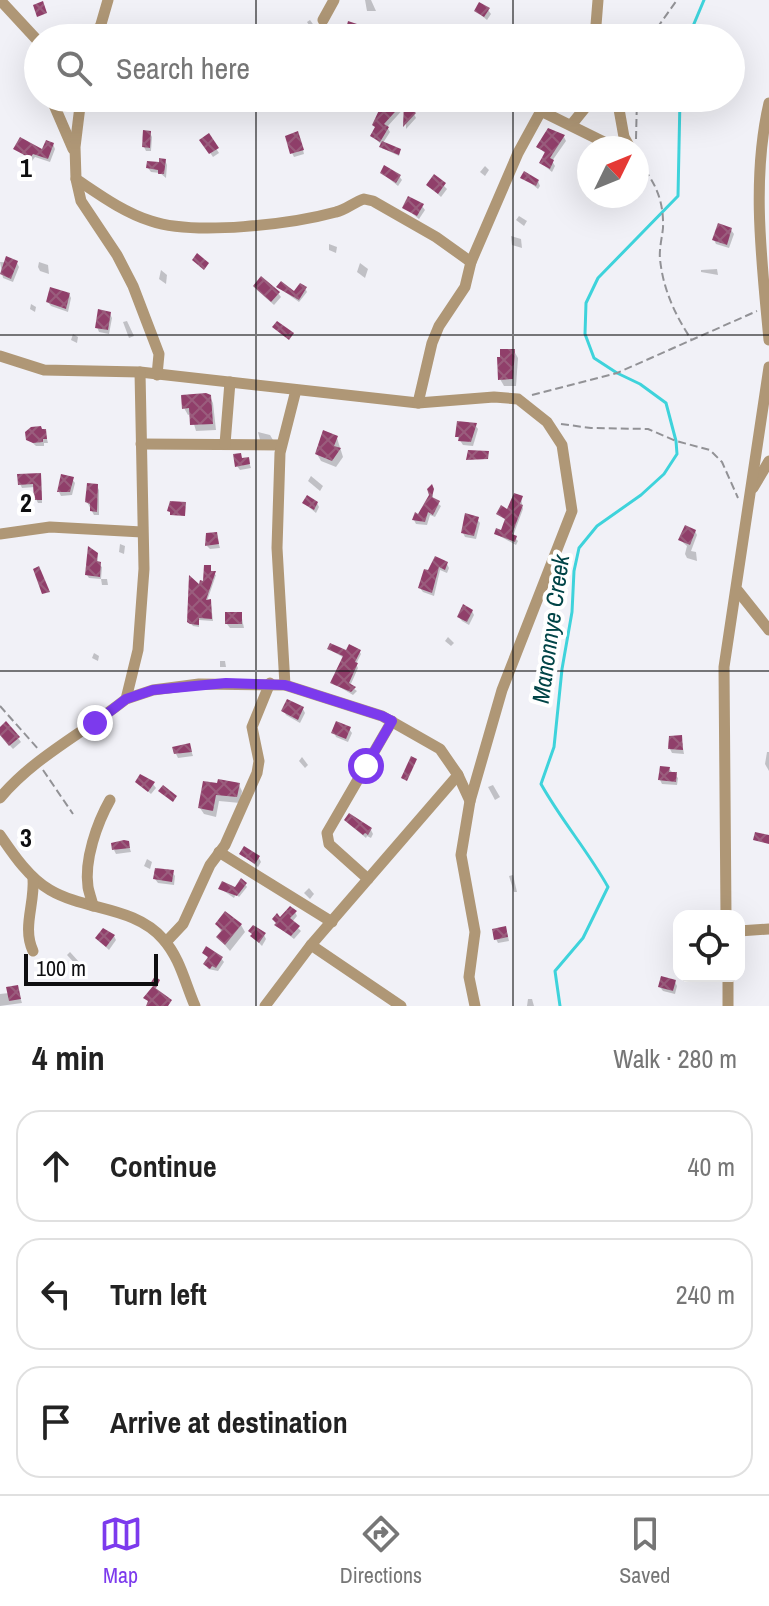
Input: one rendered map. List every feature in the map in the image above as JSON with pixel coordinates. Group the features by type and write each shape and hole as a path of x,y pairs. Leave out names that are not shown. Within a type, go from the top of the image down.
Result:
{"street":[{"path":"0,0 24,26"},
{"path":"101,24 108,0"},
{"path":"323,20 334,0"},
{"path":"596,24 598,0"},
{"path":"769,103 759,213 769,340"},
{"path":"57,112 75,152"},
{"path":"79,112 76,179 85,211 117,255 133,286 159,354 157,375"},
{"path":"418,403 439,326 465,287 471,262 518,153 540,112"},
{"path":"543,112 594,136"},
{"path":"572,124 582,112"},
{"path":"620,112 624,136"},
{"path":"76,179 118,207 163,225 251,227 339,212 364,199 373,201 436,237 471,262"},
{"path":"1,357 44,370 140,372 418,403 494,397 518,399 547,422 562,445 572,511 502,690 470,801 461,855 475,932 469,977 475,1006"},
{"path":"726,910 724,667 738,591 769,367"},
{"path":"126,699 138,650 144,569 140,372"},
{"path":"225,444 230,382"},
{"path":"285,685 277,548 281,445 296,390"},
{"path":"141,444 281,445"},
{"path":"751,492 769,461"},
{"path":"0,534 50,527 142,532"},
{"path":"738,591 769,630"},
{"path":"0,798 42,760 126,699 169,687 270,683 382,716 440,749 458,775 470,801"},
{"path":"166,942 183,924 210,865 225,845 257,773 259,765 252,727 270,683"},
{"path":"368,879 329,844 327,833 392,721"},
{"path":"265,1006 311,945 458,775"},
{"path":"93,906 88,885 91,855 100,820 110,800"},
{"path":"0,835 33,878 54,893 135,918 151,928 166,942 180,966 195,1006"},
{"path":"219,852 332,922"},
{"path":"33,878 33,902 27,924 33,951"},
{"path":"745,931 769,929"},
{"path":"311,945 401,1006"},
{"path":"728,982 728,1006"}],"path":[{"path":"660,24 677,0"},
{"path":"634,136 636,112"},
{"path":"649,177 657,189 664,211 660,257 667,290 675,316 692,340"},
{"path":"518,399 617,373 767,307"},
{"path":"547,422 591,428 648,429 676,441 700,446 710,450 722,462 738,497"},
{"path":"0,706 42,760 73,814"}],"building":[{"path":"43,1 47,13 37,17 33,5"},
{"path":"479,2 490,8 484,17 474,11"},
{"path":"378,112 395,112 384,124 389,127 380,142 370,136 375,127 372,125"},
{"path":"404,112 415,112 416,113 403,127"},
{"path":"548,128 565,135 550,158 554,160 550,169 539,163 545,152 536,147"},
{"path":"143,130 151,131 150,148 142,147"},
{"path":"298,131 304,150 290,154 285,136"},
{"path":"209,133 219,148 209,154 199,140"},
{"path":"20,137 42,149 46,140 54,143 48,159 33,154 30,158 13,149"},
{"path":"382,141 401,149 399,155 379,147"},
{"path":"159,158 166,159 164,174 146,168 147,161 159,162"},
{"path":"384,165 401,175 396,183 380,173"},
{"path":"524,171 539,180 536,186 520,178"},
{"path":"434,174 446,183 438,194 426,185"},
{"path":"408,196 424,204 417,216 402,208"},
{"path":"718,223 732,228 727,245 712,240"},
{"path":"197,253 209,263 204,270 192,260"},
{"path":"6,256 18,261 11,279 0,274"},
{"path":"261,276 280,292 271,302 253,286"},
{"path":"281,281 294,291 300,283 307,287 299,300 276,287"},
{"path":"50,287 70,293 66,309 46,302"},
{"path":"98,309 111,312 108,330 95,328"},
{"path":"277,321 294,333 289,340 272,327"},
{"path":"500,349 515,349 513,379 498,380 497,357 500,357"},
{"path":"181,395 211,395 213,424 190,425 189,408 182,409"},
{"path":"457,421 477,423 471,442 458,441 459,437 455,437"},
{"path":"31,427 46,429 47,439 33,443 26,440 25,432"},
{"path":"323,430 338,436 334,446 341,448 332,461 315,454"},
{"path":"468,450 489,451 488,459 466,460"},
{"path":"241,453 242,458 249,457 250,464 235,467 233,454"},
{"path":"41,473 42,500 34,500 33,484 18,485 17,474"},
{"path":"61,474 74,477 70,492 57,492"},
{"path":"87,483 98,484 97,512 90,511 90,504 85,502"},
{"path":"432,484 432,497 440,501 433,515 428,512 425,522 412,520 429,495 427,489"},
{"path":"514,493 523,496 520,504 523,505 512,534 517,536 515,542 494,534 496,528 501,530 505,519 496,514 501,505 507,509"},
{"path":"307,495 318,502 314,510 302,503"},
{"path":"170,501 186,502 185,516 170,515 167,511"},
{"path":"465,513 479,517 474,536 461,533"},
{"path":"685,525 696,530 690,545 678,540"},
{"path":"217,532 219,544 205,546 206,533"},
{"path":"88,546 98,553 100,577 85,575"},
{"path":"435,556 448,562 445,570 439,567 432,593 418,588 424,569 428,570"},
{"path":"204,565 211,565 211,571 216,571 206,600 211,599 212,619 199,618 199,625 190,624 187,622 189,575 199,584 200,580 203,581"},
{"path":"39,566 50,592 42,594 33,569"},
{"path":"463,604 473,610 467,622 457,617"},
{"path":"225,612 242,612 242,624 225,624"},
{"path":"330,643 346,650 349,644 361,650 349,683 356,687 351,692 330,683 343,656 327,649"},
{"path":"287,699 304,707 298,720 281,711"},
{"path":"6,721 20,737 9,746 0,735 0,727"},
{"path":"336,721 351,727 346,739 331,733"},
{"path":"682,735 683,750 668,749 669,736"},
{"path":"190,743 192,752 174,754 172,747"},
{"path":"411,756 417,759 407,781 401,778"},
{"path":"660,766 670,767 669,772 677,772 676,782 658,780"},
{"path":"140,774 155,782 148,792 135,782"},
{"path":"218,779 240,783 237,797 216,795 213,811 198,808 203,781 217,783"},
{"path":"163,785 177,796 173,802 158,791"},
{"path":"349,813 372,828 368,835 363,835 344,820"},
{"path":"755,832 769,835 769,844 753,840"},
{"path":"129,841 130,848 112,850 111,843"},
{"path":"244,846 260,856 255,864 239,854"},
{"path":"155,868 174,870 172,882 153,879"},
{"path":"241,878 247,883 237,896 218,889 222,881 235,887"},
{"path":"290,906 297,911 290,918 300,926 291,936 274,925 276,923 272,919 277,913 280,917"},
{"path":"225,911 242,924 225,945 216,937 222,930 215,924"},
{"path":"253,925 266,933 259,943 248,931"},
{"path":"506,926 508,937 494,940 492,929"},
{"path":"103,928 115,935 106,947 95,938"},
{"path":"206,946 223,957 216,968 212,966 210,969 203,964 208,957 202,953"},
{"path":"155,976 160,980 154,987 172,1000 168,1006 146,1006 148,1001 143,998 153,986 150,984"},
{"path":"661,976 675,982 673,991 658,987"},
{"path":"18,985 21,999 9,1001 6,987"}],"waterway":[{"name":"Manonnye Creek","path":"694,24 704,0"},
{"name":"Manonnye Creek","path":"560,1006 555,971 583,938 608,887 541,784 554,747 572,612 574,571 579,548 597,526 641,495 664,474 677,454 666,403 594,358 585,334 586,303 598,278 678,196 680,112"}],"route":[{"path":"95,723 126,699 153,690 199,684 285,685 392,721 366,766"}]}
